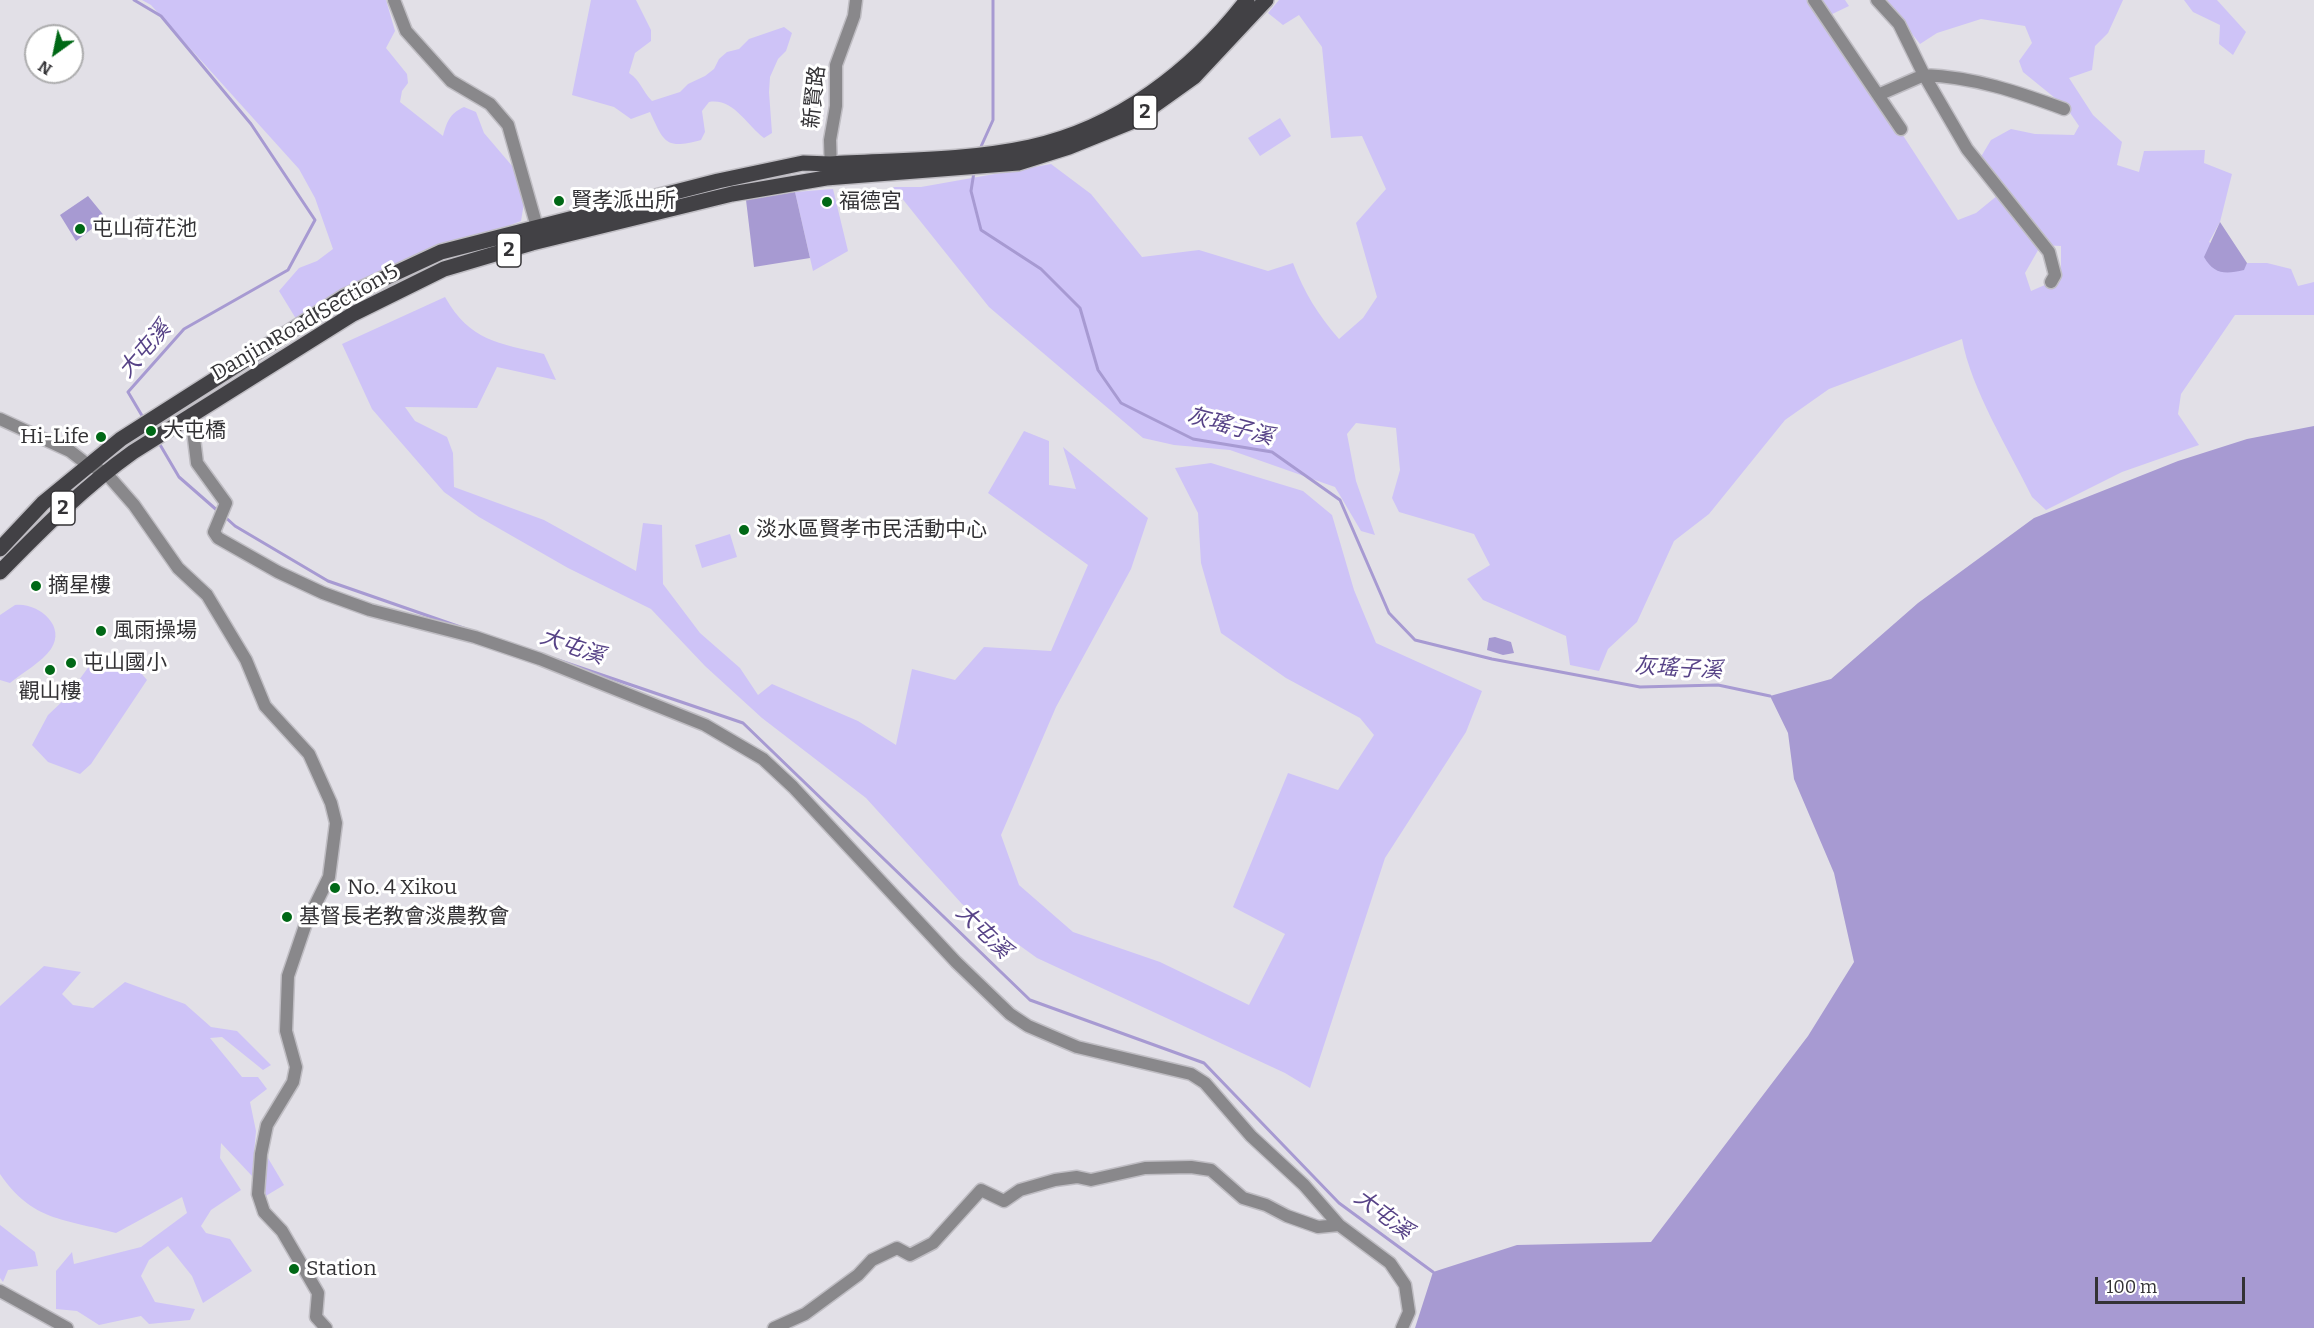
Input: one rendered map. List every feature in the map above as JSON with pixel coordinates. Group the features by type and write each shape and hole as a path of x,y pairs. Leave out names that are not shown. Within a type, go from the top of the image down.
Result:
{"main road":[{"name":"2","path":"831,171 993,159 1075,135 1125,110 1166,83 1206,48 1247,0"},
{"name":"2","path":"993,159 1018,163 1069,147 1131,122 1194,76 1266,0"},
{"name":"Danjin Road Section 5","path":"88,465 121,439 344,297 441,252 732,194 831,171 878,175 955,163"},
{"name":"Danjin Road Section 5","path":"105,472 191,414 353,314 444,269 539,233"},
{"name":"2","path":"0,549 43,503 88,465"},
{"name":"2","path":"0,572 48,522 105,472"}],"street":[{"path":"394,0 406,31 451,81 490,104 508,125 539,233"},
{"name":"新賢路","path":"831,171 830,140 836,106 836,65 854,16 856,0"},
{"path":"1814,0 1901,129"},
{"path":"1877,0 1899,24 1924,75 1967,149 2049,252 2055,275 2050,282"},
{"path":"1878,94 1924,75 1957,76 2011,90 2064,109"},
{"path":"191,414 197,463 226,503 214,532 218,538 278,572 322,593 370,610 475,637 540,658 677,712 705,725 763,759 800,794 956,963 1010,1014 1077,1047 1191,1074 1205,1083 1251,1136 1304,1185 1339,1225 1390,1263 1405,1285 1409,1311 1402,1328"},
{"path":"0,419 70,451 88,465 105,472 134,505 178,568 207,595 246,660 265,706 309,754 323,781 336,823 329,877 305,926 288,976 286,1031 296,1067 293,1082 267,1125 261,1154 258,1194 264,1212 282,1231 318,1293 316,1317 326,1328"},
{"path":"774,1328 805,1314 858,1275 872,1260 897,1248 910,1255 933,1243 981,1190 1004,1201 1020,1191 1055,1180 1077,1177 1091,1180 1144,1168 1191,1167 1211,1170 1243,1198 1266,1205 1287,1216 1318,1227 1339,1225"},
{"path":"0,1291 67,1328"}],"shaded area":[{"path":"142,0 386,0 395,31 386,48 407,74 408,83 402,91 400,102 443,136 447,123 455,113 464,107 476,112 484,133 519,174 524,203 521,221 395,269 298,322 279,291 299,268 317,261 333,249 315,198 299,169 151,5"},
{"path":"591,0 636,0 651,30 651,41 635,53 629,73 652,101 680,92 688,84 714,69 719,59 727,52 739,49 749,39 784,27 792,33 786,51 778,59 770,77 772,133 764,138 733,108 718,102 709,102 702,111 705,132 701,140 673,143 663,137 650,112 631,119 614,107 572,95"},
{"path":"1279,0 1845,0 1849,6 1826,17 1958,220 1976,213 1998,195 1979,160 1991,140 2011,129 2035,134 2074,135 2079,126 2066,107 2023,72 2019,61 2032,43 2025,26 1981,19 1937,33 1920,44 1885,0 2123,0 2108,33 2095,46 2092,70 2069,78 2093,115 2122,142 2117,165 2139,172 2144,151 2205,150 2204,163 2232,174 2220,222 2209,242 2243,270 2247,263 2267,263 2291,269 2298,286 2314,282 2314,315 2235,315 2181,394 2178,414 2199,445 2122,472 2046,510 2032,497 1982,399 1973,378 1962,339 1829,389 1785,420 1709,514 1674,541 1637,622 1608,649 1599,671 1570,665 1566,636 1483,600 1467,579 1490,565 1474,534 1399,512 1392,498 1400,470 1396,428 1356,423 1347,434 1356,481 1375,535 1361,531 1335,487 1230,450 1174,445 1143,438 989,307 893,187 921,187 1051,164 1091,194 1142,257 1199,250 1268,271 1293,263 1312,303 1339,339 1363,318 1377,297 1356,223 1386,189 1362,136 1331,138 1322,47 1299,15 1283,25 1268,13","holes":["2041,245 2061,246 2061,278 2031,291 2025,273"]},
{"path":"2184,0 2217,0 2246,32 2233,55 2219,44 2220,25 2193,12"},
{"path":"1280,118 1291,136 1260,156 1248,138"},
{"path":"833,189 848,251 813,271 795,192"},
{"path":"795,192 810,258 754,267 746,200"},
{"name":"屯山荷花池","path":"88,196 106,218 76,241 60,215"},
{"path":"2220,222 2247,263 2244,270 2221,272 2212,267 2204,257"},
{"path":"445,297 465,323 487,338 544,354 556,380 497,367 477,408 405,407 415,421 447,437 453,453 454,487 544,520 636,571 643,523 662,525 663,584 700,633 740,668 758,695 772,684 858,721 896,745 912,669 955,680 984,647 1051,651 1088,565 988,493 1024,431 1049,441 1049,485 1076,489 1063,447 1148,518 1131,569 1056,707 1001,835 1019,885 1073,932 1160,962 1249,1005 1285,934 1233,907 1288,773 1338,790 1374,735 1360,718 1286,678 1221,633 1201,563 1198,513 1175,468 1211,463 1303,491 1332,515 1354,590 1376,643 1482,691 1466,732 1385,858 1310,1088 1285,1073 1037,958 962,904 866,798 762,718 705,666 651,609 568,568 479,517 444,492 372,409 342,344"},
{"path":"2314,426 2314,1328 1415,1328 1433,1272 1517,1245 1651,1242 1808,1036 1854,962 1834,873 1794,779 1788,733 1770,696 1831,679 1918,603 2034,518 2178,461 2247,439"},
{"path":"730,534 737,557 702,568 695,545"},
{"path":"15,605 32,607 47,617 55,632 55,640 51,649 42,658 10,683 0,680 0,615"},
{"path":"1495,637 1511,642 1514,653 1503,655 1487,650 1489,638"},
{"path":"127,657 147,680 91,764 80,774 48,762 32,745 48,715 66,698 95,658 106,666"},
{"path":"44,966 81,972 62,994 73,1005 93,1008 125,982 185,1004 211,1027 237,1031 271,1065 263,1070 222,1037 210,1038 242,1077 258,1077 267,1089 250,1102 256,1131 252,1176 221,1143 220,1158 241,1190 211,1210 201,1226 206,1233 230,1239 252,1271 203,1303 192,1276 168,1246 149,1260 141,1276 155,1302 195,1309 190,1320 149,1324 141,1316 99,1325 77,1311 56,1309 56,1271 72,1252 74,1264 141,1247 187,1213 182,1197 116,1233 65,1221 37,1210 24,1201 0,1174 0,1006"},
{"path":"265,1153 284,1185 264,1197"},
{"path":"0,1225 35,1252 38,1266 8,1270 3,1282 0,1278"}],"waterway":[{"name":"大屯溪","path":"134,0 161,16 251,124 315,220 288,270 184,329 128,392 144,419"},
{"name":"灰瑤子溪","path":"979,151 993,120 993,0"},
{"name":"灰瑤子溪","path":"974,172 971,191 981,230 1041,269 1080,308 1098,370 1121,403 1193,439 1272,452 1340,500 1389,613 1415,640 1492,659 1640,687 1718,685 1770,696"},
{"name":"大屯溪","path":"159,443 179,477 219,512"},
{"name":"大屯溪","path":"224,516 235,526 328,581 469,630"},
{"name":"大屯溪","path":"558,660 743,723 1030,1000 1204,1063 1339,1203 1433,1272"}],"place":[{"name":"賢孝派出所","path":"559,201"},
{"name":"福德宮","path":"827,202"},
{"name":"屯山荷花池","path":"80,229"},
{"name":"大屯橋","path":"151,431"},
{"name":"Hi-Life","path":"101,437"},
{"name":"淡水區賢孝市民活動中心","path":"744,530"},
{"name":"摘星樓","path":"36,586"},
{"name":"風雨操場","path":"101,631"},
{"name":"屯山國小","path":"71,663"},
{"name":"觀山樓","path":"50,670"},
{"name":"No. 4 Xikou","path":"335,888"},
{"name":"基督長老教會淡農教會","path":"287,917"},
{"name":"Station","path":"294,1269"}]}
